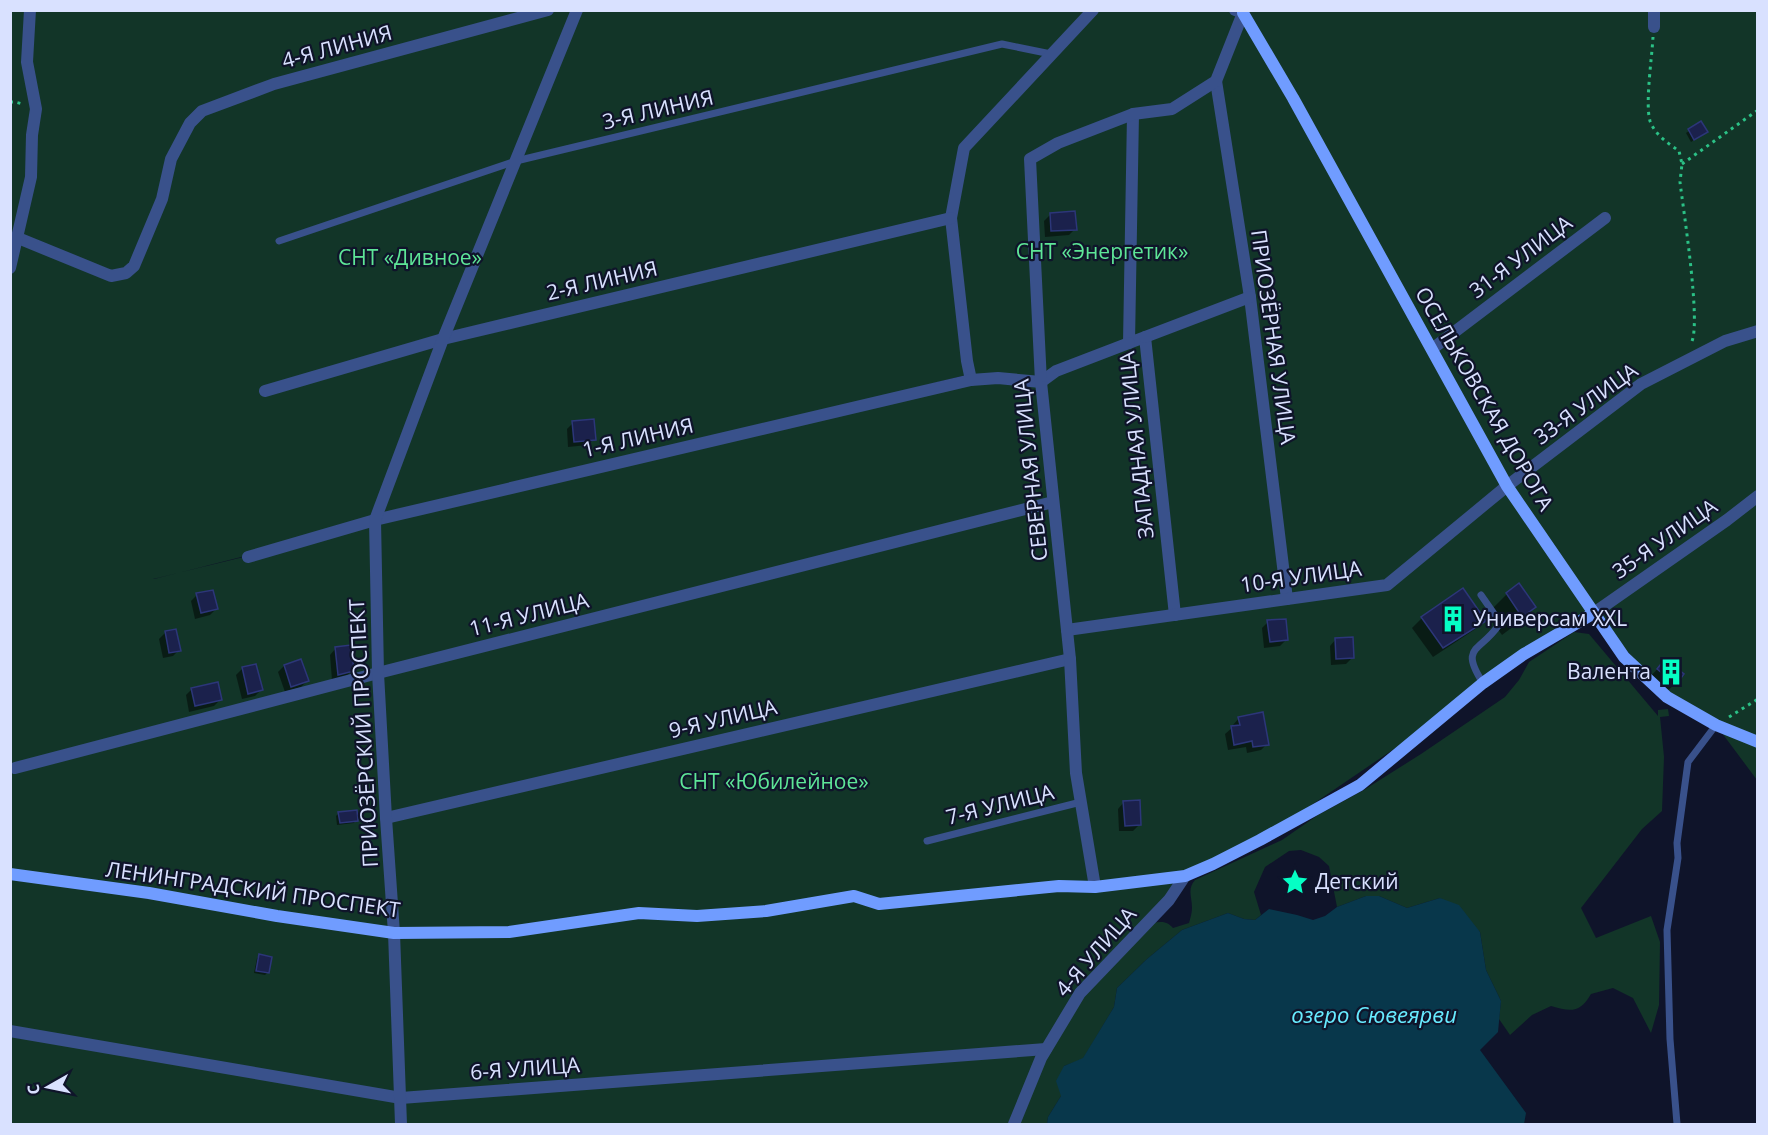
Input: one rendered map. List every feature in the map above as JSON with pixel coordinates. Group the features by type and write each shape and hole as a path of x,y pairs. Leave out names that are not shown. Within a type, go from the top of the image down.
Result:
{"street":[{"path":"10,268 31,177 32,135 36,109 27,62 30,10"},
{"name":"4-Я ЛИНИЯ","path":"18,238 111,276 126,273 134,266 162,199 171,159 190,123 202,111 274,84 548,10"},
{"path":"375,520 443,339 577,10"},
{"path":"971,380 951,218 964,148 1093,10"},
{"path":"1654,10 1654,27"},
{"path":"1133,114 1172,109 1216,81 1240,11"},
{"name":"ОСЕЛЬКОВСКАЯ ДОРОГА","path":"1240,11 1293,98 1507,486 1624,657 1666,697 1716,725 1758,742"},
{"name":"ПРИОЗЁРНАЯ УЛИЦА","path":"1216,81 1250,297 1287,599"},
{"name":"ЗАПАДНАЯ УЛИЦА","path":"1133,114 1129,343 1145,337 1175,615"},
{"name":"СЕВЕРНАЯ УЛИЦА","path":"1095,887 1076,773 1070,659 1041,382 1030,159 1058,143 1133,114"},
{"name":"2-Я ЛИНИЯ","path":"265,391 443,339 951,218"},
{"name":"31-Я УЛИЦА","path":"1432,349 1605,218"},
{"path":"1145,337 1250,297"},
{"name":"33-Я УЛИЦА","path":"1507,486 1641,384 1725,341 1758,330"},
{"path":"1041,382 1056,371 1129,343"},
{"name":"1-Я ЛИНИЯ","path":"248,557 375,520 971,380 998,378 1041,382"},
{"name":"10-Я УЛИЦА","path":"1067,630 1387,585 1507,486"},
{"name":"35-Я УЛИЦА","path":"1594,613 1758,496"},
{"name":"11-Я УЛИЦА","path":"15,768 378,673 1053,502"},
{"name":"ПРИОЗЁРСКИЙ ПРОСПЕКТ","path":"375,520 378,673 394,933 401,1125"},
{"name":"ЛЕНИНГРАДСКИЙ ПРОСПЕКТ","path":"10,874 149,892 277,916 394,933 509,932 639,913 697,916 766,910 854,896 879,903 1059,886 1095,887 1185,876 1214,864 1360,785 1483,683 1524,654 1594,613"},
{"name":"9-Я УЛИЦА","path":"386,818 1070,659"},
{"name":"4-Я УЛИЦА","path":"1014,1125 1046,1049 1080,993 1169,900 1185,876"},
{"name":"6-Я УЛИЦА","path":"10,1031 401,1098 1046,1049"}],"lane":[{"name":"3-Я ЛИНИЯ","path":"279,241 516,160 1002,44 1051,54"},
{"path":"1481,595 1497,618 1498,626 1474,651 1471,661 1483,683"},
{"path":"1677,1125 1667,930 1678,858 1677,843 1688,762 1716,725"},
{"name":"7-Я УЛИЦА","path":"927,841 1081,802"}],"path":[{"path":"1654,27 1650,122 1662,140 1679,151 1682,164 1680,182 1695,308 1694,338 1688,346"},
{"path":"1682,164 1758,110"},
{"path":"1735,713 1758,699"}],"green space":[{"name":"СНТ «Юбилейное»","path":"10,11 1757,11 1757,780 1716,725 1667,697 1594,613 1260,840 1185,876 1145,926 1164,922 1173,928 1189,923 1192,910 1191,890 1195,880 1282,840 1318,815 1364,790 1505,697 1519,680 1529,662 1574,632 1589,634 1658,716 1658,710 1668,709 1669,716 1660,717 1664,757 1662,811 1642,829 1581,908 1596,938 1651,916 1660,942 1659,1005 1651,1033 1633,998 1613,988 1591,994 1579,1008 1570,1010 1551,1006 1532,1015 1510,1035 1499,1019 1501,1001 1486,970 1480,932 1440,898 1407,908 1379,896 1366,896 1337,907 1329,866 1319,857 1301,850 1289,851 1265,867 1254,892 1261,915 1255,920 1228,913 1182,930 1117,988 1114,1007 1083,1059 1064,1066 1061,1096 1048,1117 1047,1124 11,1124","holes":["966,375 971,380 185,571"]}],"water":[{"name":"озеро Сювеярви","path":"1366,896 1379,896 1407,908 1440,898 1459,905 1480,932 1486,970 1501,1001 1498,1032 1480,1050 1526,1113 1524,1124 1047,1124 1048,1117 1061,1096 1056,1081 1064,1066 1083,1058 1114,1007 1117,988 1182,930 1228,913 1255,920 1269,909 1313,920 1325,916 1337,907"}],"building":[{"path":"1701,121 1708,132 1694,140 1688,129"},
{"path":"1075,211 1077,230 1051,231 1050,213"},
{"path":"594,419 596,440 574,442 572,421"},
{"path":"1519,583 1536,607 1522,617 1506,593"},
{"name":"Универсам XXL","path":"1463,588 1486,621 1443,648 1421,617"},
{"path":"213,590 218,609 201,613 196,593"},
{"path":"1286,619 1288,640 1270,642 1267,620"},
{"path":"176,629 181,651 169,653 165,631"},
{"path":"1353,637 1354,658 1336,659 1335,638"},
{"path":"351,645 354,671 338,675 335,647"},
{"path":"301,659 309,681 291,687 284,665"},
{"name":"Валента","path":"1665,659 1684,674 1676,685 1657,669"},
{"path":"256,664 263,690 248,694 242,667"},
{"path":"218,682 222,700 195,706 191,688"},
{"path":"1263,712 1269,745 1253,747 1252,741 1234,745 1231,726 1240,725 1238,717"},
{"path":"1140,800 1141,825 1125,826 1123,801"},
{"path":"357,810 358,821 340,823 338,812"},
{"path":"259,954 272,957 269,973 256,971"}],"place":[{"name":"Универсам XXL","path":"1453,619"},
{"name":"Валента","path":"1671,672"},
{"name":"Детский","path":"1295,882"}],"park label":[{"name":"СНТ «Энергетик»","path":"1102,252"},
{"name":"СНТ «Дивное»","path":"410,258"}]}
